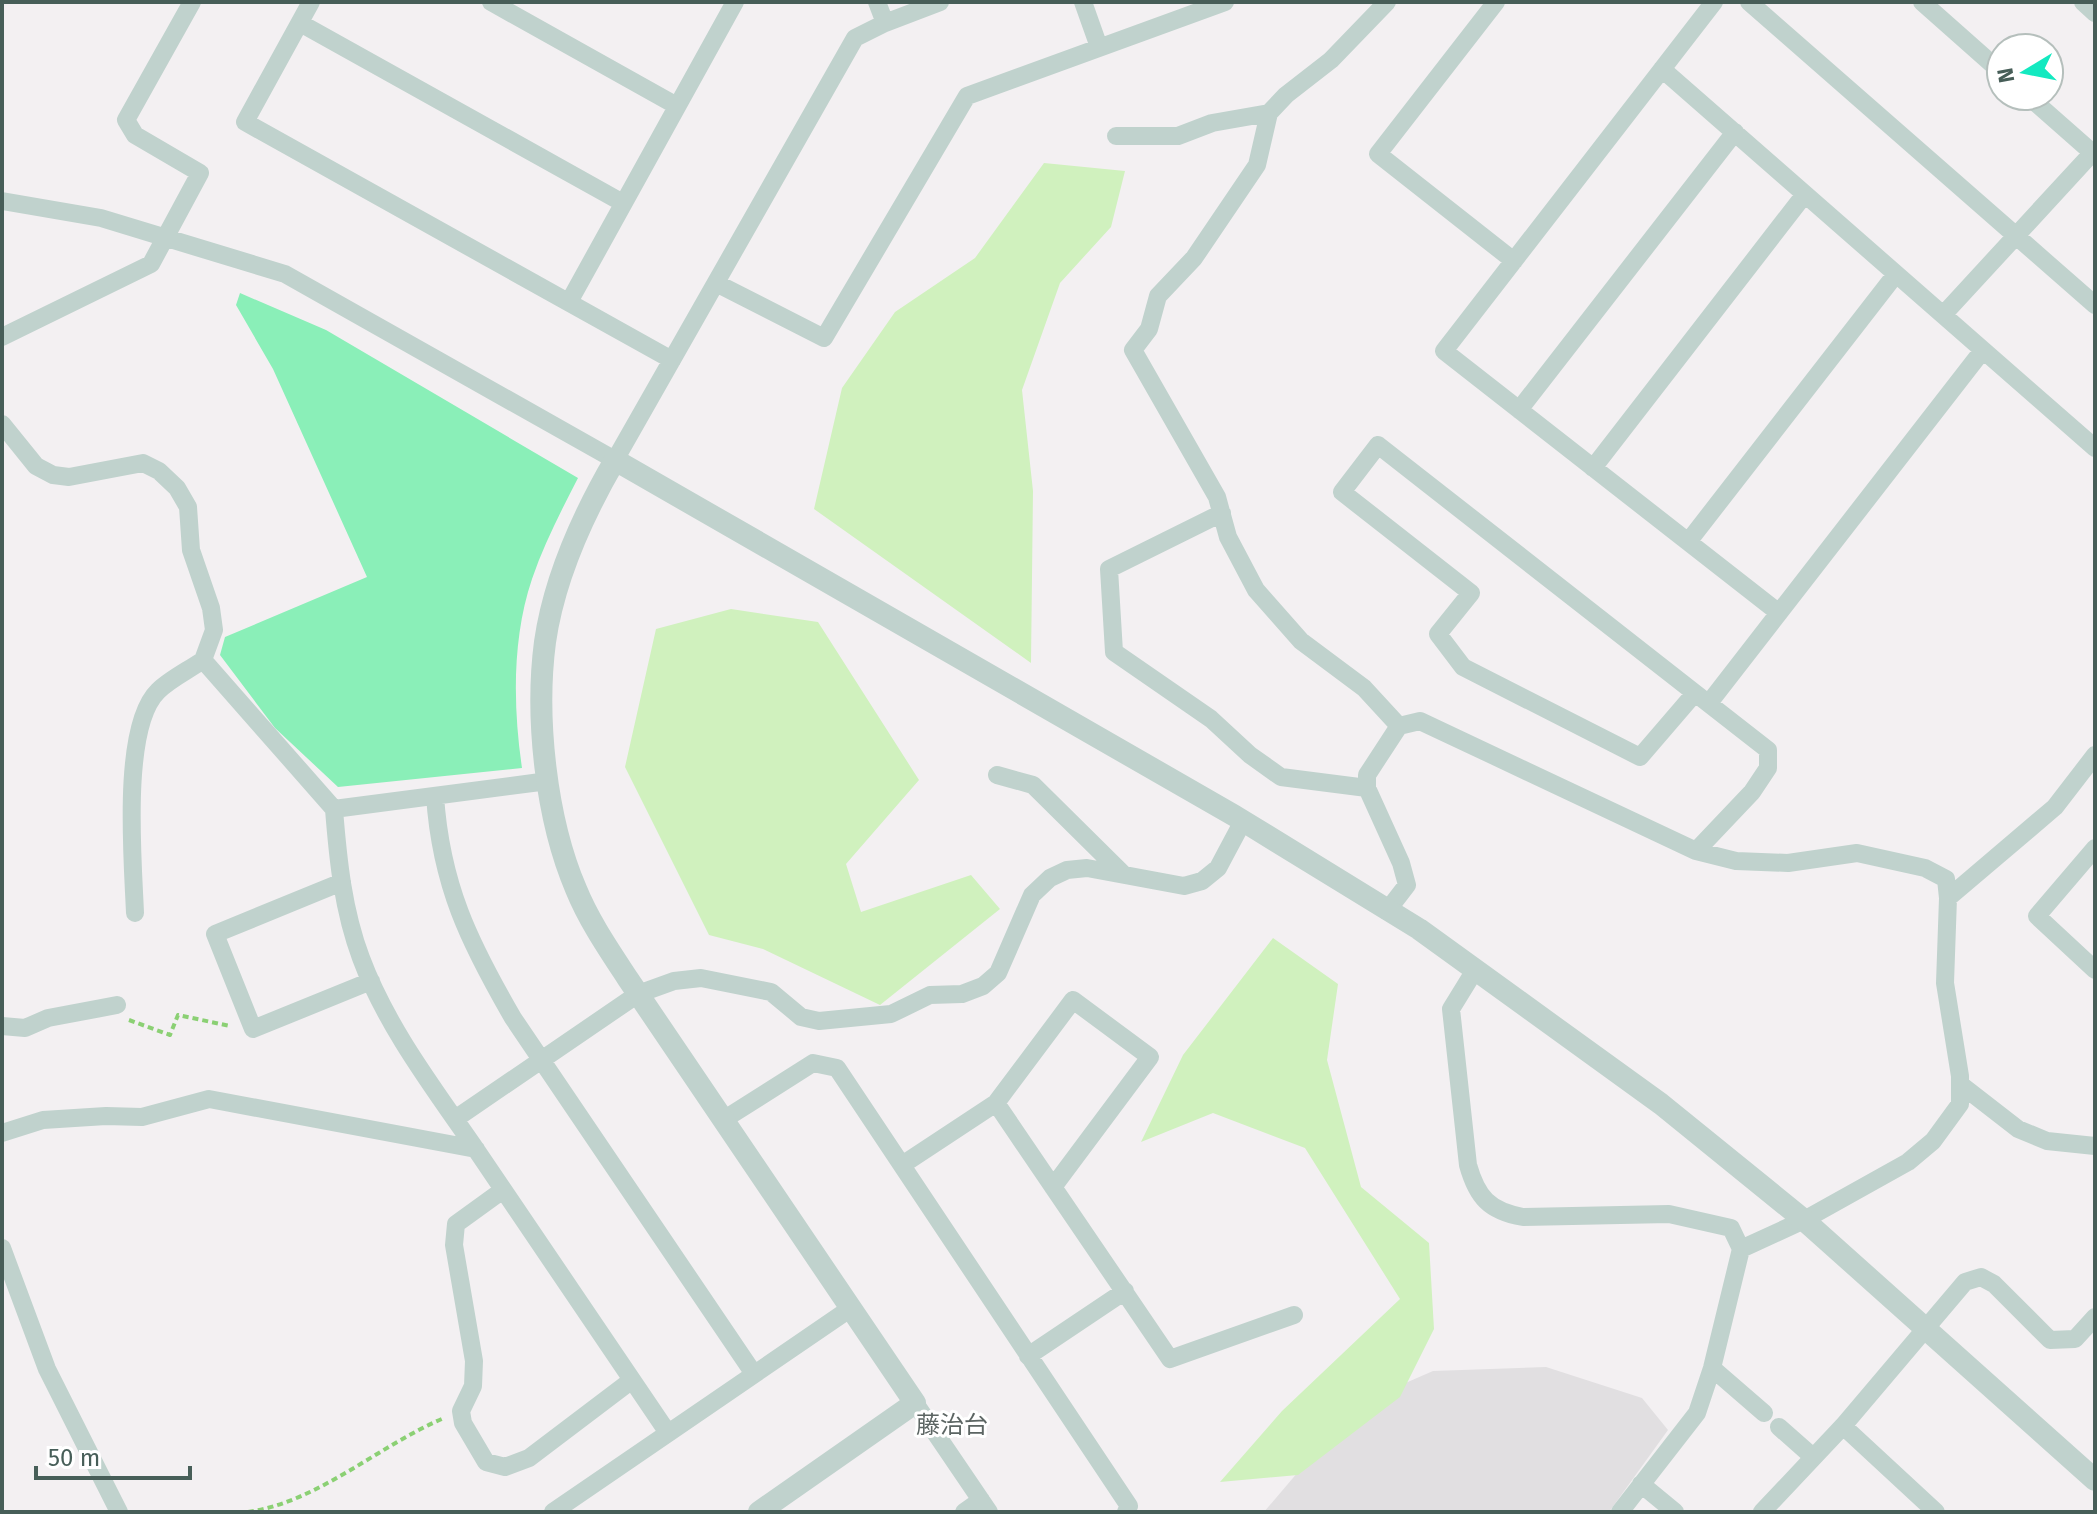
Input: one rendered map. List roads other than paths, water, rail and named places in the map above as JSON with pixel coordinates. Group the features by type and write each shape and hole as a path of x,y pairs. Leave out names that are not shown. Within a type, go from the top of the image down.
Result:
{"street":[{"path":"2,337 151,264 200,173 135,135 126,120 192,2"},
{"path":"311,2 245,122 672,360"},
{"path":"877,2 885,23"},
{"path":"940,2 855,38 591,500 558,591 545,641 542,693 548,781 561,842 575,888 597,932 985,1506 964,1512"},
{"path":"1083,2 1099,47"},
{"path":"716,283 824,338 967,96 1225,2"},
{"path":"1387,2 1331,60 1286,95 1269,113 1257,165 1194,258 1158,296 1149,329 1133,350 1217,497 1228,537 1256,590 1301,641 1364,688 1399,726"},
{"path":"1496,2 1378,154 1514,261"},
{"path":"1714,2 1444,351 1779,613"},
{"path":"1749,2 2095,305"},
{"path":"1922,2 1985,58"},
{"path":"2083,2 2095,13"},
{"path":"497,3 677,106"},
{"path":"569,302 677,106 728,4"},
{"path":"300,23 623,203"},
{"path":"1662,69 2095,448"},
{"path":"1943,315 2094,152 2047,112"},
{"path":"1116,136 1178,136 1212,123 1269,113"},
{"path":"1519,410 1735,132"},
{"path":"1593,468 1805,194"},
{"path":"2,201 101,218 285,274 1243,821 1419,929 1661,1104 1804,1220 2095,1480"},
{"path":"1688,542 1896,274"},
{"path":"1696,851 1752,792 1768,768 1768,750 1702,698 1378,445 1342,492 1471,593 1438,634 1463,667 1640,757 1702,698 1779,613 1983,350"},
{"path":"2,424 36,466 53,475 69,477 143,463 159,471 177,488 188,507 191,550 211,608 214,630 203,660 157,691 140,721 132,798 135,913"},
{"path":"1222,513 1109,569 1114,652 1211,719 1250,755 1281,777 1367,788"},
{"path":"203,660 334,809 342,882 361,958 382,1004 423,1072 668,1433"},
{"path":"1387,911 1407,885 1401,863 1367,788 1367,775 1399,726 1420,721 1696,851 1736,861 1788,863 1857,853 1925,868 1946,879 1945,983 1960,1084 1960,1104 1933,1141 1908,1162 1804,1220 1741,1249"},
{"path":"1948,898 2055,807 2095,755"},
{"path":"997,775 1033,785 1123,874"},
{"path":"334,809 548,781"},
{"path":"435,796 437,826 460,917 480,961 513,1018 754,1374"},
{"path":"455,1119 638,994 674,981 701,978 771,992 801,1017 819,1021 891,1014 930,995 962,994 983,986 998,973 1032,895 1050,878 1067,870 1087,868 1184,886 1202,881 1218,868 1243,821"},
{"path":"2095,848 2037,916 2095,970"},
{"path":"342,882 215,934 253,1029 371,981"},
{"path":"1475,970 1451,1009 1468,1165 1475,1189 1504,1214 1523,1217 1669,1214 1731,1228 1741,1249 1712,1368 1697,1413 1620,1512"},
{"path":"902,1165 996,1103 1073,1000 1150,1057 1053,1187"},
{"path":"2,1026 25,1028 48,1018 117,1005"},
{"path":"723,1120 813,1063 837,1068 1129,1506 1126,1512"},
{"path":"1960,1084 2018,1129 2047,1141 2095,1146"},
{"path":"2,1133 43,1120 142,1117 209,1099 476,1149"},
{"path":"996,1103 1170,1359 1294,1315"},
{"path":"503,1190 456,1224 454,1245 474,1361 473,1386 461,1411 463,1423 486,1462 505,1467 529,1458 632,1380"},
{"path":"2,1248 47,1369 119,1512"},
{"path":"1762,1512 1843,1426 1965,1282 1981,1277 1994,1284 2050,1340 2075,1339 2095,1317"},
{"path":"1028,1356 1125,1291"},
{"path":"553,1512 851,1308"},
{"path":"1712,1368 1764,1413"},
{"path":"759,1512 915,1403"},
{"path":"1843,1426 1930,1510"},
{"path":"1779,1427 1813,1457"},
{"path":"1641,1484 1675,1512"}],"district":[{"name":"藤治台","path":"952,1425"}]}
